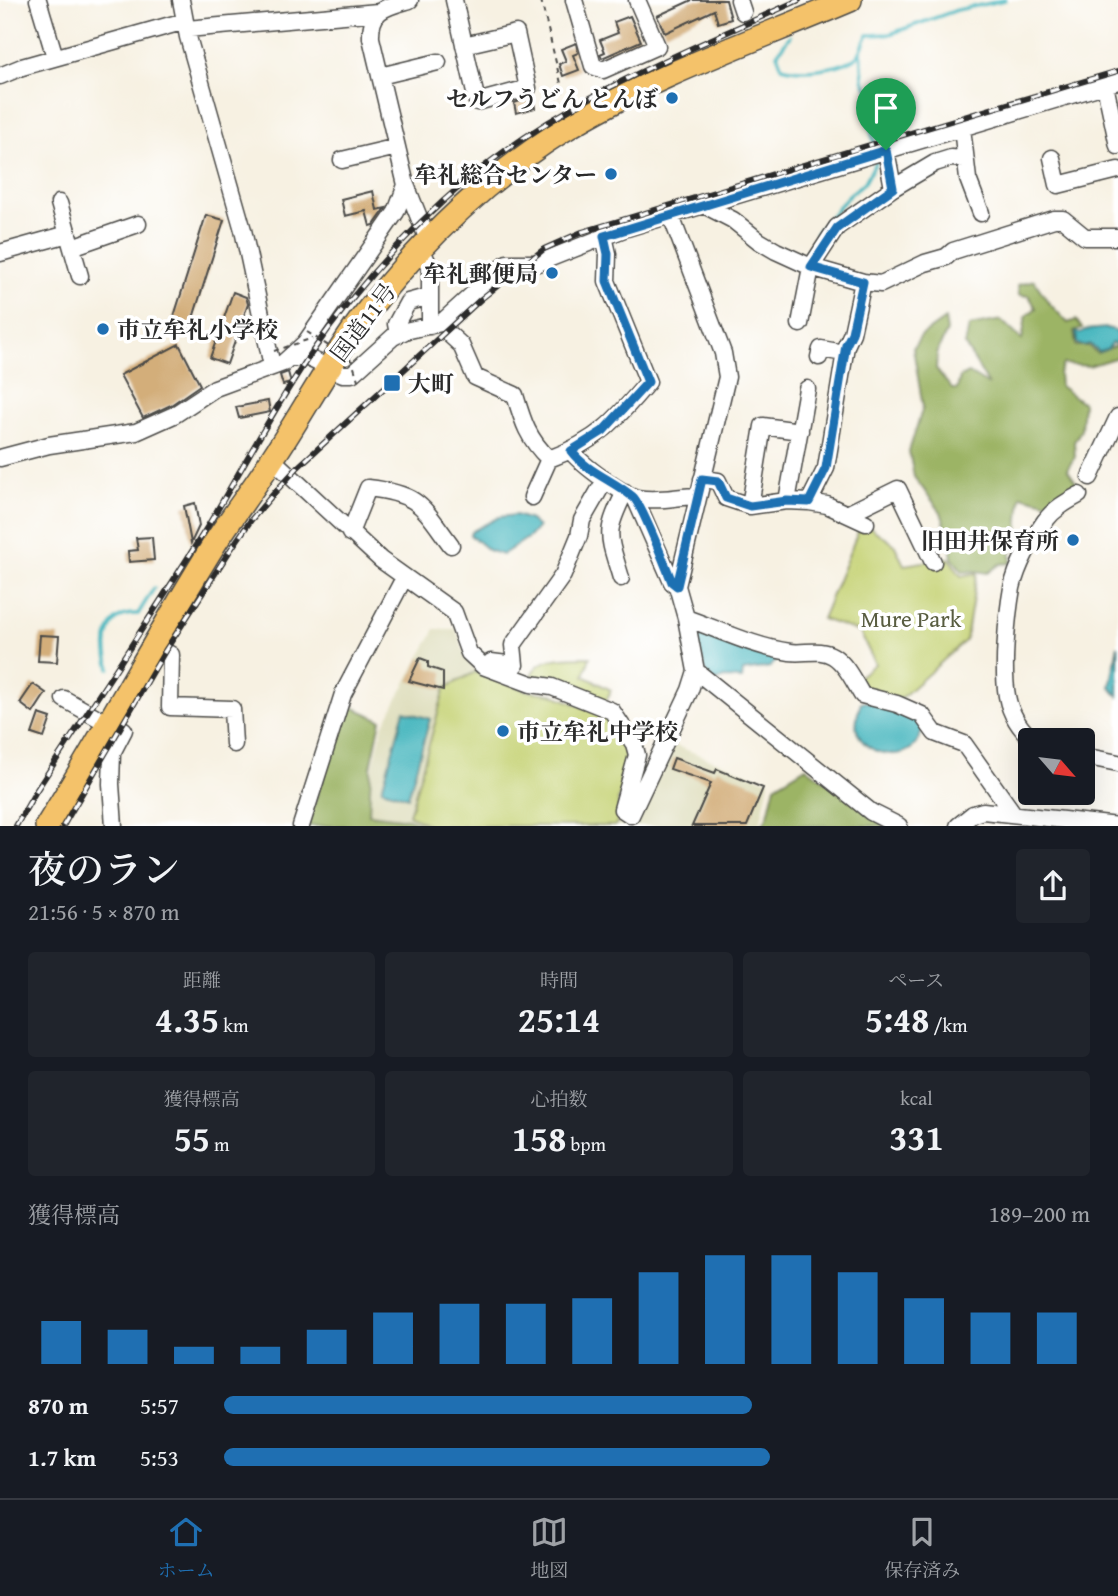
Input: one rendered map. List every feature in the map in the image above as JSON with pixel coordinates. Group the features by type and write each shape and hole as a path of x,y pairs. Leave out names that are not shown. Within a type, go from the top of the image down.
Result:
{"highway":[{"name":"国道11号","path":"47,826 107,721 216,542 272,459 328,368 362,319 425,244 473,197 562,131 679,72 850,0"}],"street":[{"path":"38,0 55,57"},
{"path":"181,0 243,230 273,359"},
{"path":"0,76 55,57 186,25 378,12 410,0"},
{"path":"454,0 464,45 477,102 528,88 516,33 464,45"},
{"path":"574,0 593,66 603,70 657,46 637,0"},
{"path":"378,12 371,25 371,38 406,185 430,268 430,326"},
{"path":"380,76 438,62"},
{"path":"0,458 49,445 135,432 174,415 215,388 273,359 308,358 347,375 352,374 398,334 441,323 507,263 538,263 604,236 1112,83 1118,146"},
{"path":"962,128 968,179 981,213"},
{"path":"342,160 397,147"},
{"path":"886,150 893,188"},
{"path":"800,324 811,267 837,228 893,188 935,163 951,158 964,159"},
{"path":"1052,158 1058,185 1118,170"},
{"path":"290,358 305,343 396,212 406,185"},
{"path":"58,203 80,276"},
{"path":"704,205 733,220 776,251 811,267 863,282 881,284 925,263 946,257 954,251 1054,219 1063,219 1085,237 1118,237"},
{"path":"272,459 350,533 404,578 454,612 469,653 483,666 531,684 552,687 612,711 634,744 637,755 622,809 631,815 690,690 696,671 677,586 727,377 723,353 671,216"},
{"path":"0,253 138,224"},
{"path":"532,497 549,459 571,451 603,431 648,382 607,281 608,254 604,236"},
{"path":"809,502 826,468 846,345 852,333 863,282"},
{"path":"398,334 396,324 408,302 430,296"},
{"path":"450,335 461,345 475,377 514,395 527,433 536,447 549,459"},
{"path":"819,357 821,349 845,353"},
{"path":"787,501 807,389"},
{"path":"1090,477 1118,417"},
{"path":"750,506 763,426 800,431"},
{"path":"571,451 577,459 605,480 630,495 665,500 698,496"},
{"path":"702,479 718,481 726,498 750,506 787,501 809,502 827,505 866,523"},
{"path":"483,666 493,661 515,665 513,645 563,575 579,536 582,520 605,480"},
{"path":"350,533 368,488 405,495 415,501 452,545"},
{"path":"847,514 898,489 933,562"},
{"path":"621,578 609,528 611,520 630,495"},
{"path":"630,495 672,582 677,586"},
{"path":"1020,728 1013,716 1007,696 1007,633 1013,586 1028,548 1046,519 1060,506 1079,495"},
{"path":"301,826 343,694 404,578"},
{"path":"686,618 790,652 825,652 834,656 862,695 897,704 922,715 935,733 964,744 1013,813"},
{"path":"154,645 171,654 170,707 232,709 234,744"},
{"path":"696,671 871,812 900,826"},
{"path":"64,699 124,730 112,753 114,826"},
{"path":"1096,759 1118,763"},
{"path":"958,826 973,814 983,811 1118,826"}],"path":[{"path":"541,0 564,96"},
{"path":"307,332 352,361 358,380"},
{"path":"273,359 315,338"}],"shaded area":[{"name":"市立牟礼中学校","path":"435,629 456,629 466,658 528,688 621,816 637,822 671,744 769,781 760,826 372,826 360,821 383,726"}],"green space":[{"path":"1034,280 1048,302 1068,323 1076,320 1082,328 1074,331 1076,346 1089,346 1097,353 1118,345 1118,357 1089,366 1063,364 1059,374 1060,386 1083,403 1081,430 1074,442 1075,457 1067,469 1078,485 1071,494 1054,504 1021,496 1017,542 1011,547 1011,563 1000,564 988,573 963,572 952,558 941,512 914,477 909,451 923,407 913,348 921,336 945,319 947,331 937,352 936,369 952,389 957,389 960,377 969,373 989,385 965,345 969,326 1001,320 1022,340 1026,316 1036,308 1029,296 1019,295 1018,285"},
{"name":"Mure Park","path":"862,522 894,544 904,565 949,558 961,576 977,573 966,640 898,701 864,691 858,677 875,664 860,632 822,619"},
{"path":"590,657 584,676 611,690 605,704 531,675 541,663 549,660"},
{"path":"475,672 528,691 552,694 611,719 625,737 630,754 618,800 619,817 615,826 431,826 409,815 445,688"},
{"path":"346,704 381,720 371,767 369,814 408,819 427,826 307,826"},
{"path":"806,767 887,826 762,826 768,815 775,786"}],"water":[{"path":"1107,328 1118,331 1117,344 1111,343 1108,349 1099,352 1090,344 1082,346 1077,343 1076,332"},
{"path":"516,515 530,520 538,527 529,537 502,555 488,550 470,535 499,517"},
{"path":"694,629 780,657 770,667 743,671 742,679 724,678 715,682 706,673"},
{"path":"1118,645 1118,696 1110,687"},
{"path":"861,702 873,702 925,722 915,745 898,754 889,754 865,744 856,727"},
{"path":"404,711 430,719 408,797 382,789"}],"building":[{"path":"692,0 726,0 731,19 718,23 714,10 665,33 657,16"},
{"path":"630,16 641,41 602,58 600,54 605,52 600,40 618,33 614,22"},
{"path":"576,43 578,53 573,55 579,70 563,76 559,64 566,61 561,49"},
{"path":"533,97 535,108 516,113 514,103"},
{"path":"373,191 377,210 386,208 374,225 370,226 366,211 345,216 341,199"},
{"path":"206,215 224,220 188,334 170,329"},
{"path":"233,292 246,297 248,304 227,364 210,358"},
{"path":"179,344 200,385 171,405 143,418 120,375"},
{"path":"288,372 291,383 283,385 280,375"},
{"path":"268,401 270,412 239,418 236,407"},
{"path":"195,503 199,526 191,543 184,506"},
{"path":"152,537 154,560 129,562 128,551 138,550 136,538"},
{"path":"40,635 59,636 57,662 38,661"},
{"path":"420,658 428,661 428,667 443,672 443,690 409,681"},
{"path":"33,684 46,693 33,713 20,703"},
{"path":"39,714 51,718 44,738 32,734"},
{"path":"674,758 715,773 717,769 763,788 747,826 692,826 711,783 670,769"}],"waterway":[{"path":"790,36 777,54 782,67 799,70 828,68 854,59 868,35 890,34 957,10 1005,0"},
{"path":"861,51 863,79 876,106 869,124 876,148"},
{"path":"816,234 849,195 865,182 877,160"},
{"path":"110,668 107,649 109,631 119,618 138,614 154,588"}],"railway":[{"path":"16,826 209,524 308,358 343,310 401,242 466,181 543,125 626,79 799,0"},
{"path":"877,143 1118,71"},
{"path":"63,826 165,651 251,520 298,467 481,299 544,249 582,232 873,144"}],"place":[{"name":"セルフうどん とんぼ","path":"672,98"},
{"name":"牟礼総合センター","path":"611,174"},
{"name":"牟礼郵便局","path":"552,273"},
{"name":"市立牟礼小学校","path":"103,329"},
{"name":"大町","path":"392,383"},
{"name":"旧田井保育所","path":"1073,540"},
{"name":"市立牟礼中学校","path":"503,731"}],"route":[{"path":"886,150 893,188 837,228 811,267 863,282 852,333 846,345 826,468 809,502 787,501 750,506 726,498 718,481 702,479 677,586 672,582 635,498 605,480 577,459 571,451 603,431 648,382 607,281 608,254 604,236 886,150"}]}
